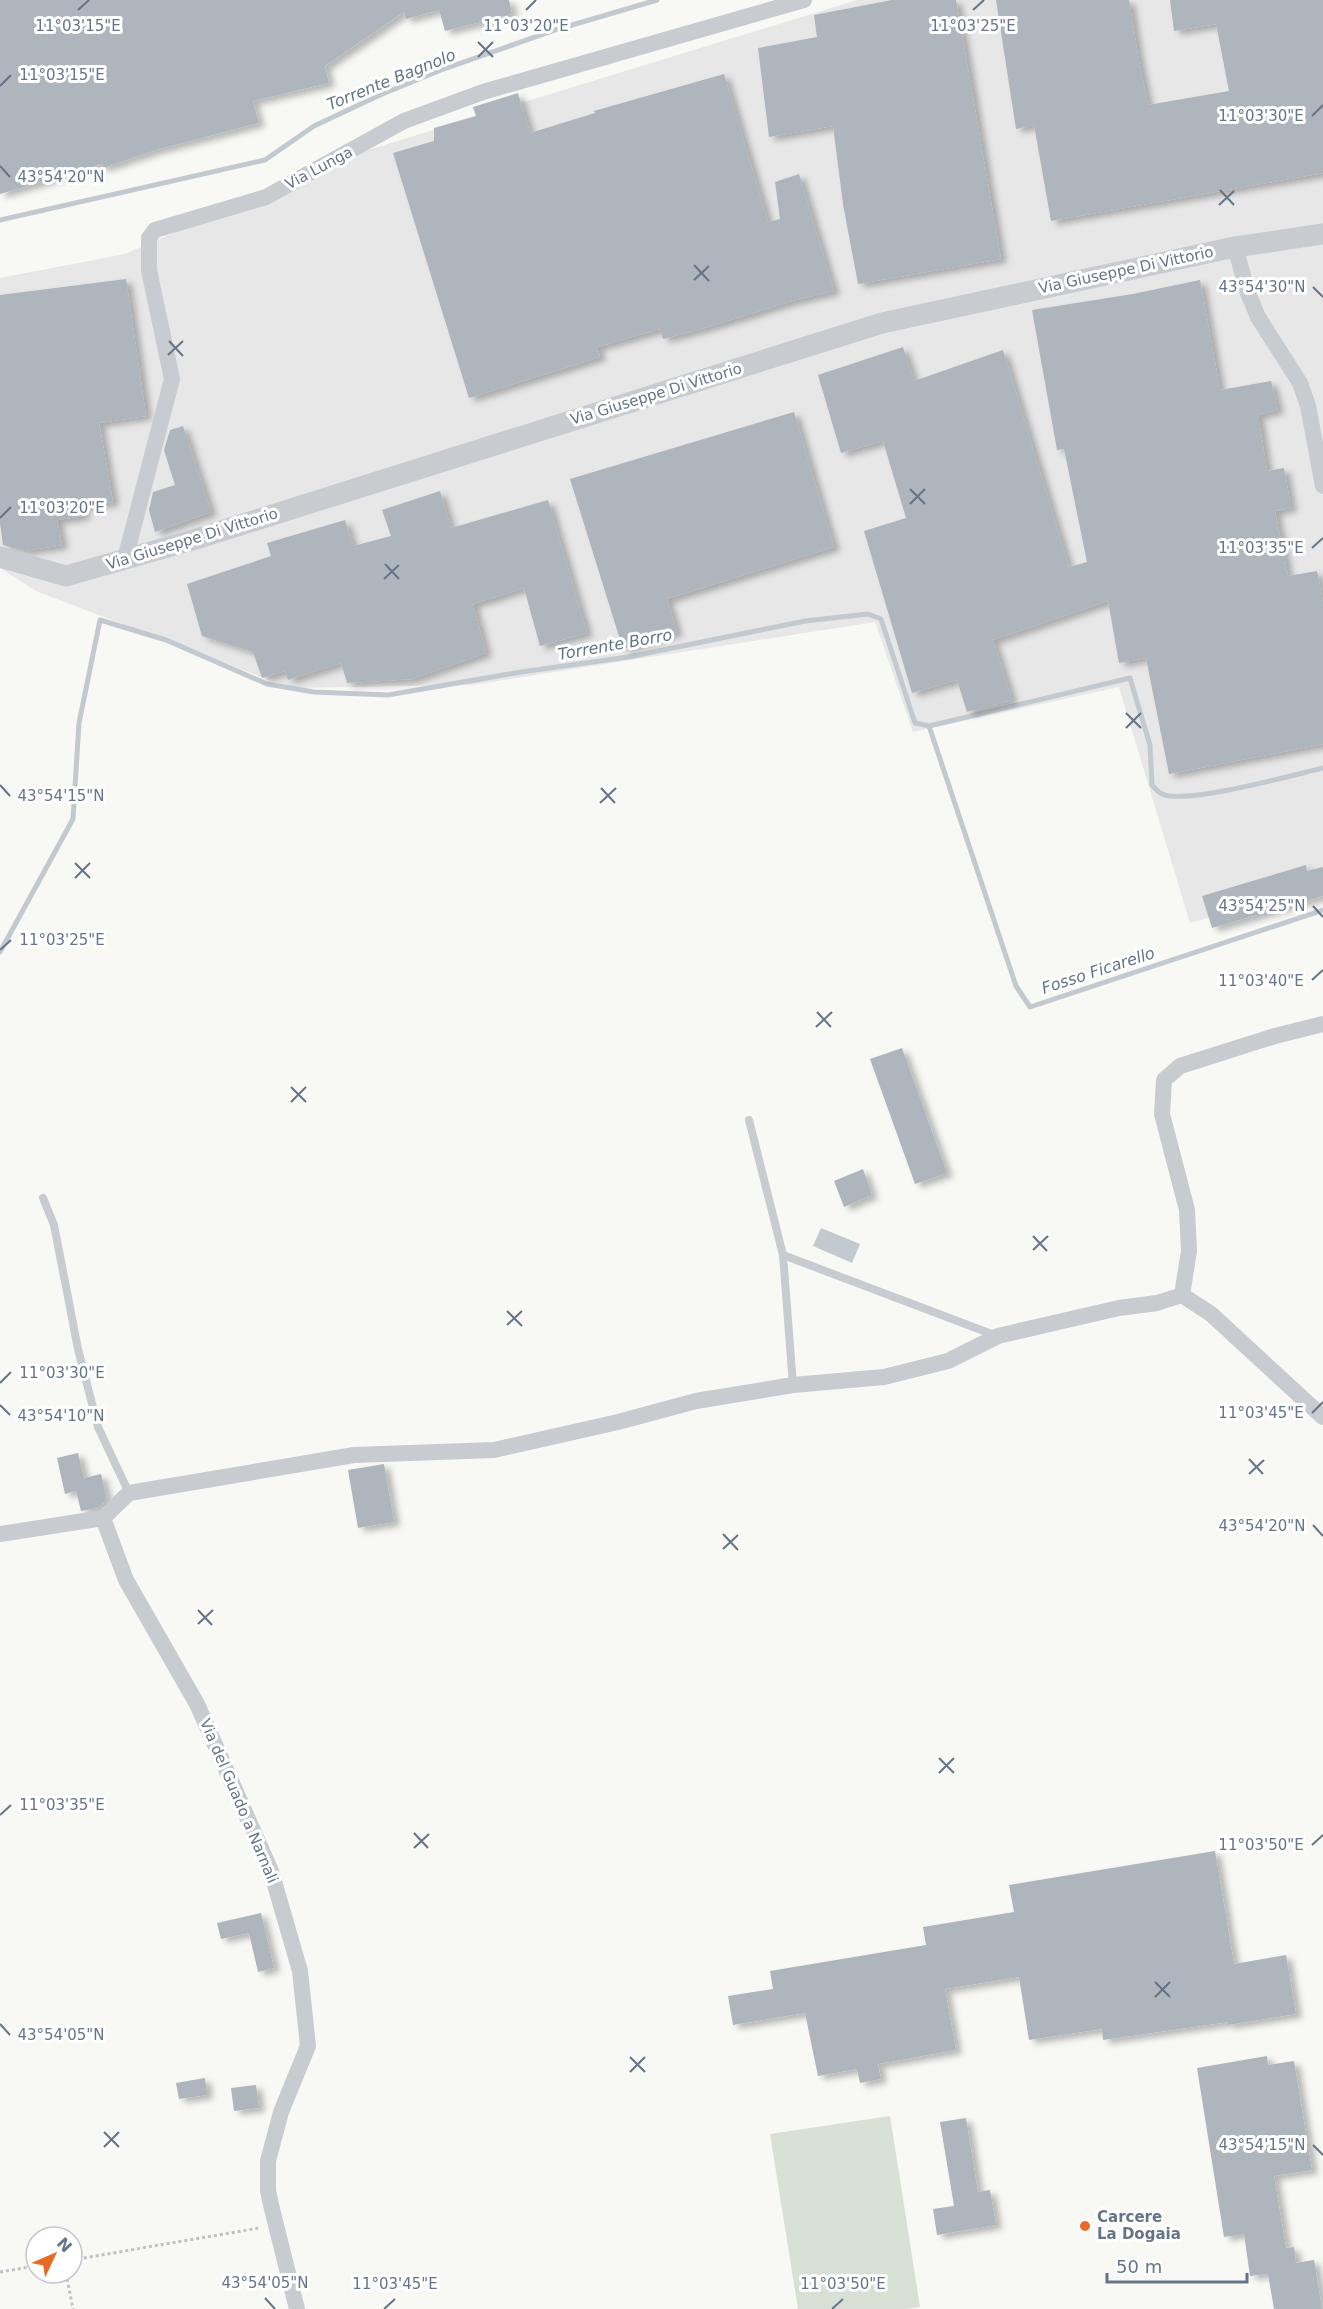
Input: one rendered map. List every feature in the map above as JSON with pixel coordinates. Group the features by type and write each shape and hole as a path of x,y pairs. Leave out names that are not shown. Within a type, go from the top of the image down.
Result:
{"street":[{"name":"Via Lunga","path":"125,559 172,379 149,270 149,237 155,230 266,197 404,121 483,92 804,0"},
{"name":"Via Giuseppe Di Vittorio","path":"0,557 66,576 207,536 882,323 1234,246 1323,234"},
{"path":"1234,246 1258,317 1300,383 1308,406 1323,486"},
{"path":"1182,1295 1189,1251 1187,1210 1161,1114 1164,1080 1180,1065 1323,1024"},
{"path":"0,1534 104,1518 129,1494 354,1455 494,1450 618,1422 696,1401 793,1385 884,1377 948,1361 998,1336 1100,1312 1157,1303 1182,1295"},
{"path":"1182,1295 1211,1314 1323,1417"},
{"name":"Via del Guado a Narnali","path":"104,1518 126,1580 197,1704 266,1860 300,1971 308,2046 281,2112 268,2161 268,2191 297,2309"}],"lane":[{"path":"749,1120 783,1255 793,1385"},
{"path":"43,1198 54,1225 78,1348 98,1427 129,1494"},
{"path":"783,1255 998,1336"}],"path":[{"path":"84,2258 276,2225"},
{"path":"0,2272 24,2268"},
{"path":"68,2285 73,2309"}],"shaded area":[{"path":"857,0 1323,0 1323,885 1190,923 1119,687 913,732 875,622 472,685 290,688 36,591 0,568 0,278 125,254 352,155"},
{"path":"821,1228 860,1244 852,1263 813,1246"},
{"path":"890,2116 920,2307 798,2309 770,2134"}],"building":[{"path":"0,0 509,0 512,14 445,31 439,10 406,19 404,12 325,66 329,83 253,101 259,123 156,150 103,168 102,164 0,194"},
{"path":"892,0 956,0 1001,259 858,284 843,204 833,126 769,137 758,48 817,37 814,15"},
{"path":"996,0 1129,0 1148,105 1229,91 1216,24 1174,31 1170,0 1323,0 1323,173 1051,221 1034,125 1016,129"},
{"path":"724,74 768,222 780,219 775,182 799,174 834,291 663,339 660,329 597,347 600,357 469,398 393,153 434,141 434,128 476,116 473,107 518,93 530,133 595,113 594,111"},
{"path":"126,279 146,416 99,423 113,502 83,506 84,516 57,520 62,545 25,551 3,545 0,523 0,295"},
{"path":"1200,280 1220,390 1271,381 1278,410 1258,415 1267,471 1284,468 1291,508 1275,511 1288,576 1317,571 1323,603 1323,744 1169,774 1146,658 1119,663 1108,601 993,640 1012,700 967,712 957,680 912,693 864,531 906,518 883,441 841,453 818,375 903,347 914,381 1003,350 1069,567 1087,562 1064,449 1057,450 1032,310 1133,294"},
{"path":"794,412 834,547 667,599 677,632 623,649 570,479"},
{"path":"183,426 211,512 155,532 149,510 153,492 175,485 164,450 170,430"},
{"path":"440,491 451,528 548,500 587,633 540,646 524,588 473,604 486,653 412,679 347,683 341,663 288,680 285,671 262,678 253,652 202,636 187,584 271,556 267,543 345,520 353,546 391,536 382,510"},
{"path":"1306,865 1307,871 1323,867 1323,896 1212,928 1202,896"},
{"path":"902,1048 947,1173 915,1184 870,1059"},
{"path":"863,1169 872,1195 844,1207 834,1181"},
{"path":"78,1453 84,1478 101,1474 107,1500 98,1508 81,1511 76,1491 65,1494 57,1458"},
{"path":"384,1464 394,1522 358,1528 348,1470"},
{"path":"1215,1851 1234,1964 1286,1955 1296,2014 1228,2025 1228,2022 1103,2040 1102,2029 1029,2040 1019,1977 945,1989 956,2050 878,2064 881,2079 860,2083 857,2069 818,2076 805,2013 733,2025 728,1996 773,1989 770,1971 926,1945 923,1927 1014,1912 1009,1885"},
{"path":"261,1913 274,1968 258,1972 249,1933 221,1939 217,1923"},
{"path":"1267,2056 1268,2065 1294,2061 1312,2170 1274,2176 1286,2248 1294,2247 1296,2263 1314,2260 1322,2309 1274,2309 1268,2274 1250,2276 1244,2234 1224,2237 1197,2068"},
{"path":"205,2078 207,2095 179,2099 176,2083"},
{"path":"256,2085 259,2108 234,2111 231,2088"},
{"path":"966,2118 978,2192 990,2190 996,2225 937,2235 933,2209 954,2206 940,2122"}],"waterway":[{"name":"Torrente Bagnolo","path":"0,220 265,160 314,126 441,70 555,30 657,0"},
{"name":"Torrente Borro","path":"0,952 73,819 79,723 100,620 166,640 267,684 314,692 388,695 521,672 628,657 805,621 868,614 881,619 915,723 929,726 1130,678 1150,745 1152,785 1162,794 1193,796 1323,768"},
{"name":"Fosso Ficarello","path":"929,726 1016,986 1030,1007 1323,910"}],"place":[{"name":"Carcere La Dogaia","path":"1085,2226"}]}
